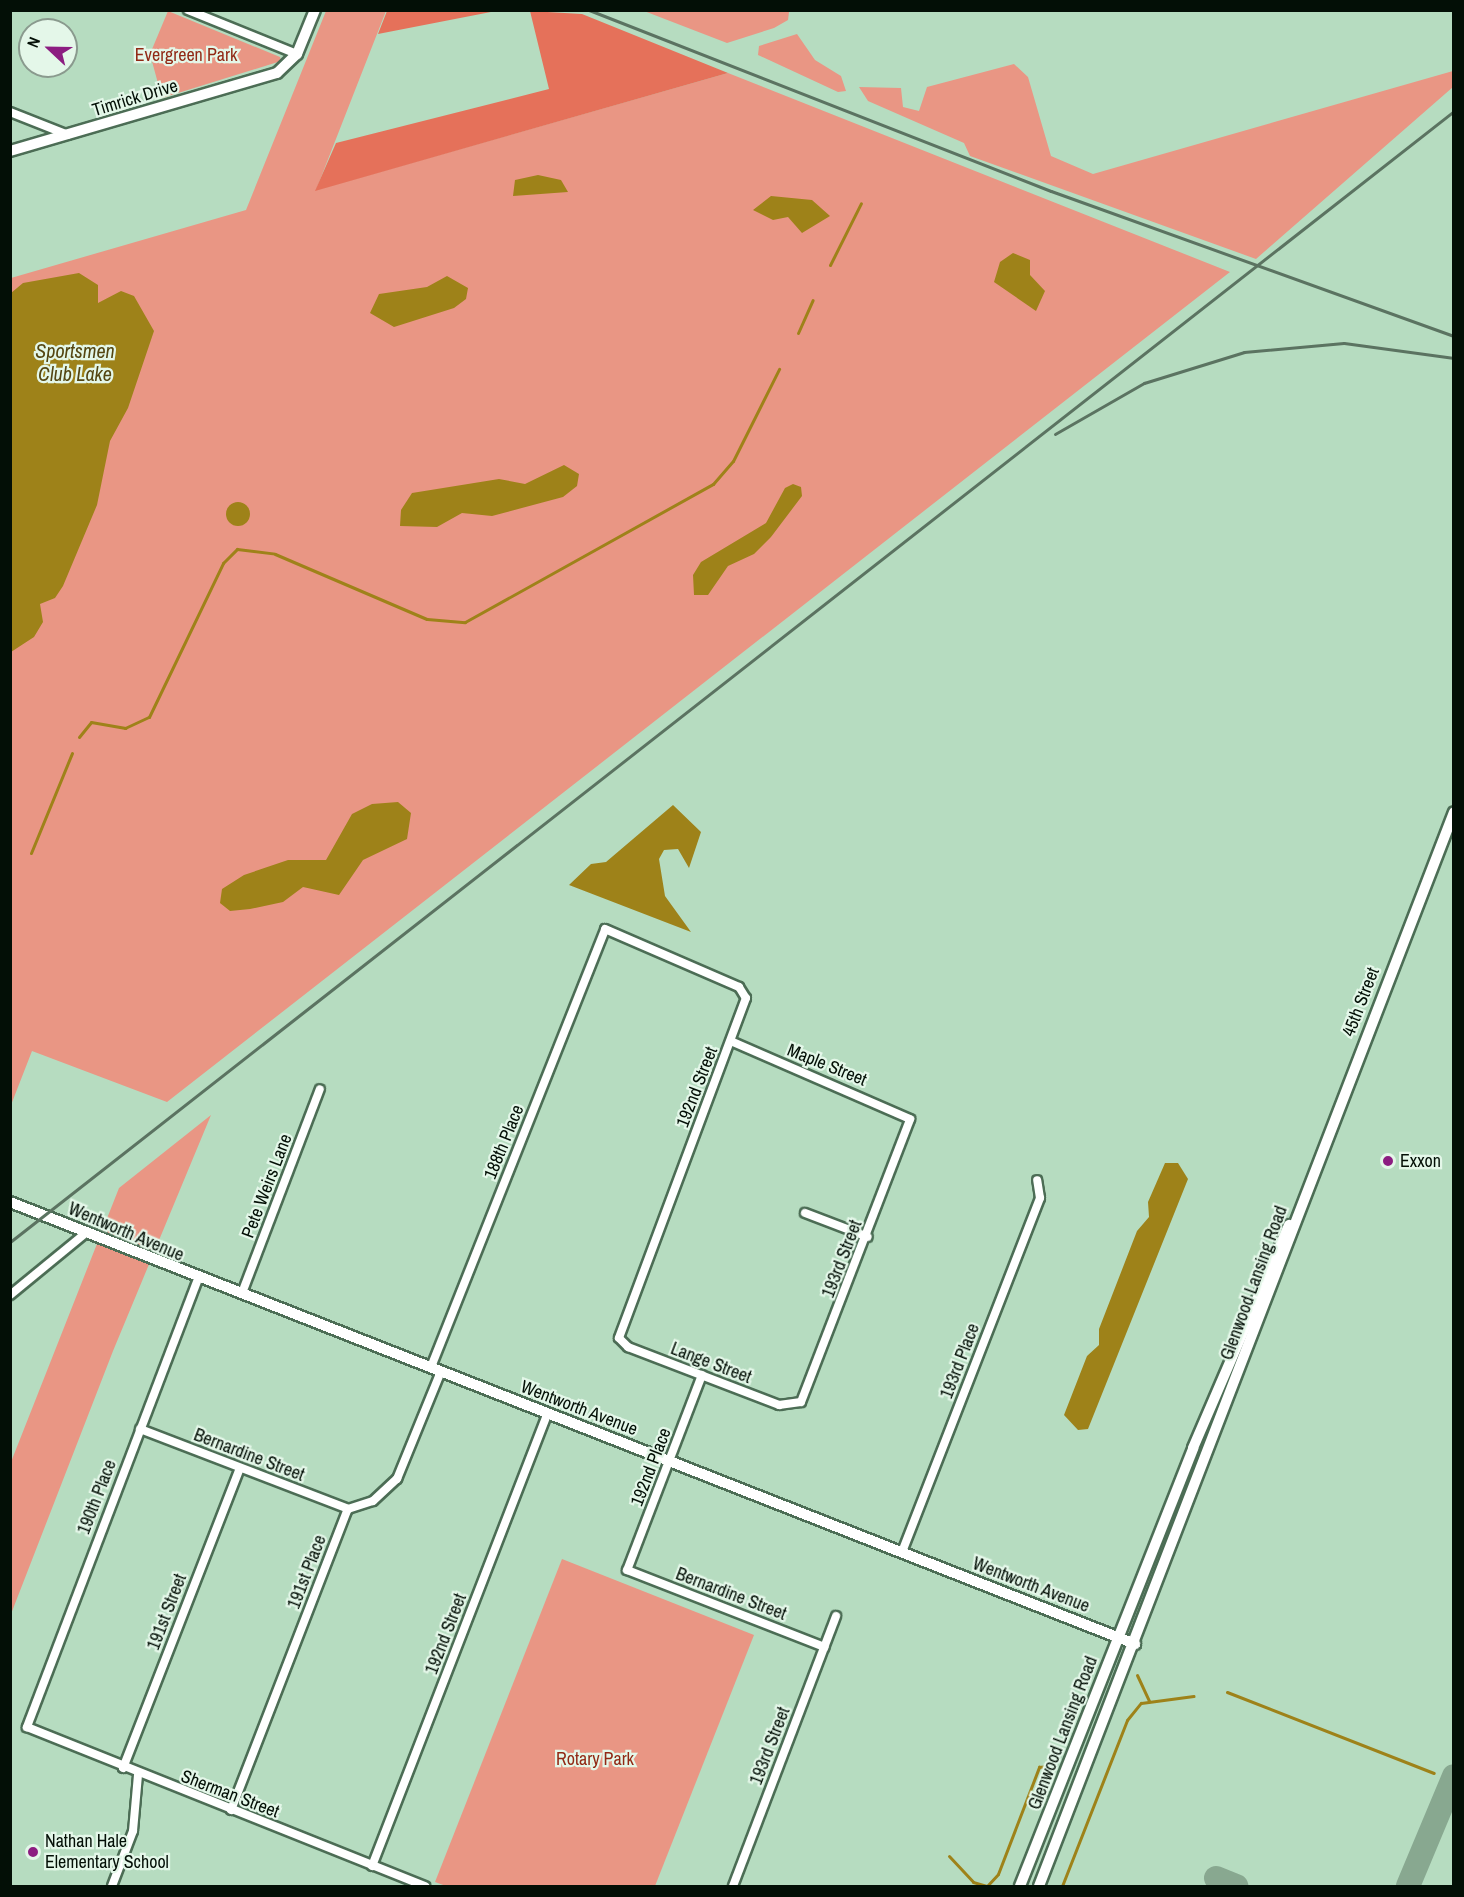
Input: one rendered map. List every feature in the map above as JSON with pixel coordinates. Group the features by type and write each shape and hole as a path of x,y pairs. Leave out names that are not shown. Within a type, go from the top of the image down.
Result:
{"main road":[{"path":"297,54 315,10"},
{"name":"Timrick Drive","path":"10,151 277,73 297,54"},
{"name":"45th Street","path":"1300,1204 1454,812"},
{"name":"Wentworth Avenue","path":"10,1202 198,1279 242,1293 1136,1644"},
{"name":"Glenwood Lansing Road","path":"1020,1887 1268,1266 1300,1204"},
{"name":"Glenwood Lansing Road","path":"1039,1887 1136,1644 1300,1204"}],"street":[{"path":"188,10 297,54"},
{"path":"10,112 69,135"},
{"name":"192nd Street","path":"605,929 743,989 746,1004 619,1338"},
{"name":"188th Place","path":"436,1369 605,929"},
{"name":"Maple Street","path":"731,1041 910,1119"},
{"name":"Pete Weirs Lane","path":"242,1293 320,1089"},
{"name":"193rd Street","path":"795,1407 806,1394 910,1119"},
{"name":"193rd Place","path":"902,1552 1040,1198 1037,1180"},
{"path":"805,1213 867,1237"},
{"path":"10,1295 87,1232"},
{"name":"190th Place","path":"27,1727 198,1279"},
{"name":"Lange Street","path":"619,1338 628,1347 795,1407"},
{"path":"348,1509 374,1501 397,1479 436,1369"},
{"name":"192nd Place","path":"627,1570 702,1375"},
{"name":"192nd Street","path":"372,1866 548,1413"},
{"name":"Bernardine Street","path":"140,1429 348,1509"},
{"name":"191st Street","path":"123,1768 240,1468"},
{"name":"191st Place","path":"231,1810 348,1509"},
{"name":"Bernardine Street","path":"627,1570 824,1647"},
{"name":"193rd Street","path":"733,1887 836,1616"},
{"name":"Sherman Street","path":"27,1727 138,1775 425,1887"},
{"path":"112,1887 133,1831 138,1775"}],"green space":[{"path":"788,10 789,12 788,20 774,28 727,43 644,11"},
{"name":"Evergreen Park","path":"168,11 280,57 281,61 162,98 150,54"},
{"path":"326,11 386,11 316,190 728,73 1230,272 167,1102 32,1051 11,1105 11,278 246,210"},
{"path":"797,34 815,60 841,76 846,91 838,92 758,55 759,46"},
{"path":"1014,64 1028,77 1051,156 1093,174 1453,71 1453,87 1256,259 970,156 964,143 868,101 859,87 901,88 903,107 919,111 927,87"},
{"path":"211,1115 113,1351 11,1614 11,1462 119,1188"},
{"name":"Rotary Park","path":"562,1559 754,1635 655,1886 446,1886 435,1882"}],"shaded area":[{"path":"387,10 496,11 378,34"},
{"path":"530,11 582,14 728,73 315,191 336,143 549,89"}],"water":[{"path":"538,175 561,180 568,192 513,196 515,180"},
{"path":"771,196 812,200 830,216 802,233 788,217 773,220 753,210"},
{"path":"1013,253 1030,260 1030,275 1045,291 1036,311 994,282 1000,262"},
{"name":"Sportsmen Club Lake","path":"79,273 98,285 98,303 121,291 134,296 154,331 128,408 110,441 97,505 63,586 55,598 40,604 43,622 34,637 11,652 11,293 23,283"},
{"path":"447,276 468,288 466,299 454,308 394,327 370,313 379,294 427,287"},
{"path":"564,465 579,474 577,486 563,497 492,516 462,513 437,527 400,526 401,510 412,493 499,479 525,484"},
{"path":"793,484 801,487 802,496 771,537 754,554 728,566 708,595 694,595 693,575 701,562 766,523 785,488"},
{"path":"238,502 247,505 250,514 247,523 238,526 229,523 226,514 229,505"},
{"path":"398,802 411,813 407,839 363,860 339,895 303,887 283,902 250,909 230,911 220,903 222,889 244,875 288,860 326,860 352,814 372,804"},
{"path":"673,805 701,832 689,868 678,849 664,850 659,859 665,896 691,932 569,885 591,864 606,862"},
{"path":"1165,1163 1178,1163 1188,1179 1088,1429 1078,1430 1064,1415 1087,1356 1099,1345 1099,1329 1137,1231 1149,1217 1148,1202"}],"waterway":[{"path":"830,265 861,203"},
{"path":"798,333 813,300"},
{"path":"79,737 91,722 125,728 149,717 223,563 237,549 275,554 427,619 465,622 713,484 733,461 779,369"},
{"path":"31,853 72,753"},
{"path":"1137,1675 1149,1701"},
{"path":"1227,1692 1434,1773"},
{"path":"1062,1886 1127,1720 1141,1703 1194,1696"},
{"path":"949,1856 973,1882 987,1886 998,1874 1039,1767 1048,1766"}],"taxiway":[{"path":"1408,1886 1454,1776"},
{"path":"1216,1878 1236,1886"}],"railway":[{"path":"589,10 1051,191 1454,336"},
{"path":"10,1242 1454,111"},
{"path":"1055,434 1144,383 1244,352 1344,343 1454,358"}],"place":[{"name":"Exxon","path":"1388,1161"},
{"name":"Nathan Hale Elementary School","path":"33,1852"}]}
